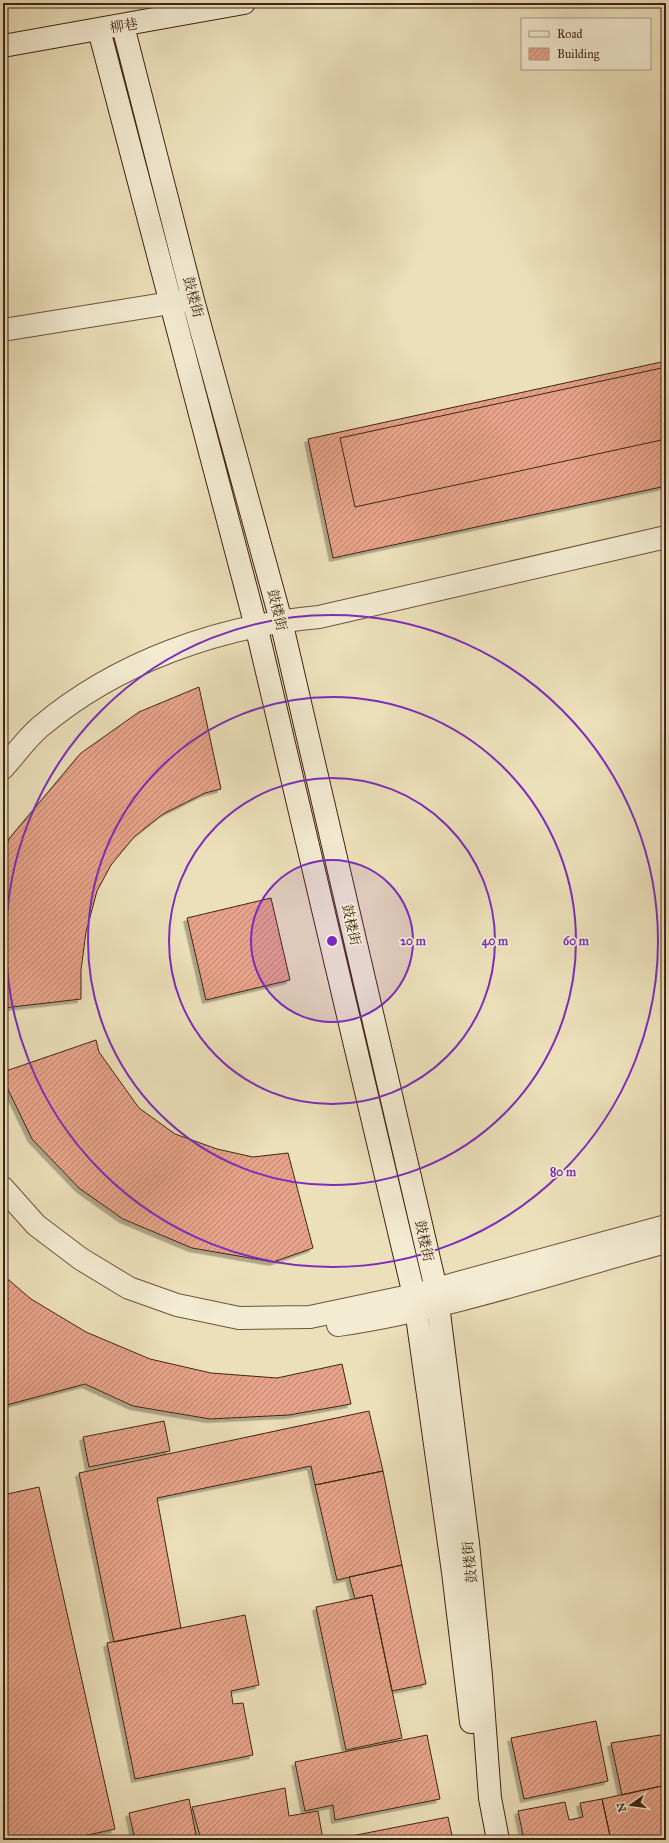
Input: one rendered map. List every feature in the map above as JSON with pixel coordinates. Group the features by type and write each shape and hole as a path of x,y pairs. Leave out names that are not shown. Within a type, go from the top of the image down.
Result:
{"street":[{"name":"柳巷","path":"3,46 123,26 244,3"},
{"name":"鼓楼街","path":"123,26 193,300 282,627 437,1297 468,1543 481,1676 490,1798 498,1840"},
{"name":"鼓楼街","path":"99,30 258,632 415,1303 450,1556 480,1803 487,1840"},
{"path":"3,330 171,302 193,300"},
{"path":"3,768 39,728 82,697 140,663 190,643 282,627 666,536"},
{"path":"3,786 45,738 86,706 130,680 173,661 258,632"},
{"path":"3,1188 36,1225 81,1259 129,1288 177,1304 239,1318 310,1316 415,1303"},
{"path":"3,1201 12,1212 53,1250 98,1281 142,1304 193,1319 246,1329 309,1329 374,1319 415,1303 437,1297 666,1242"},
{"path":"437,1297 666,1226"}],"building":[{"path":"666,361 666,486 333,558 308,439"},
{"path":"666,367 666,439 355,507 340,438"},
{"path":"199,687 221,789 205,793 163,814 134,837 111,865 97,891 86,932 81,970 81,999 3,1008 3,854 9,839 81,753 139,712"},
{"path":"271,898 290,980 206,1000 187,918"},
{"path":"96,1040 99,1052 139,1108 175,1134 217,1149 253,1157 288,1153 313,1248 273,1262 192,1248 123,1219 79,1188 32,1139 3,1079 3,1072"},
{"path":"3,1275 31,1299 86,1332 150,1359 211,1373 277,1378 342,1364 351,1404 289,1415 210,1419 133,1406 85,1384 3,1406"},
{"path":"369,1411 383,1471 315,1485 311,1466 157,1498 181,1628 114,1642 79,1473"},
{"path":"164,1421 170,1451 89,1467 83,1437"},
{"path":"383,1471 402,1565 337,1580 315,1485"},
{"path":"39,1487 115,1829 66,1840 3,1840 3,1495"},
{"path":"402,1565 426,1684 392,1691 372,1595 355,1599 349,1577"},
{"path":"372,1595 402,1738 346,1750 316,1607"},
{"path":"245,1615 259,1685 231,1691 233,1704 243,1703 253,1755 135,1779 107,1643"},
{"path":"596,1721 608,1781 524,1799 511,1738"},
{"path":"666,1734 666,1785 622,1795 611,1743"},
{"path":"427,1735 440,1799 335,1820 333,1805 305,1811 295,1762"},
{"path":"666,1785 666,1840 611,1840 602,1799"},
{"path":"285,1788 289,1816 318,1811 323,1840 201,1840 192,1807"},
{"path":"189,1799 197,1840 135,1840 129,1813"},
{"path":"602,1799 611,1840 524,1840 518,1811 565,1802 569,1820 583,1817 580,1803"},
{"path":"448,1817 453,1840 331,1840"}]}
